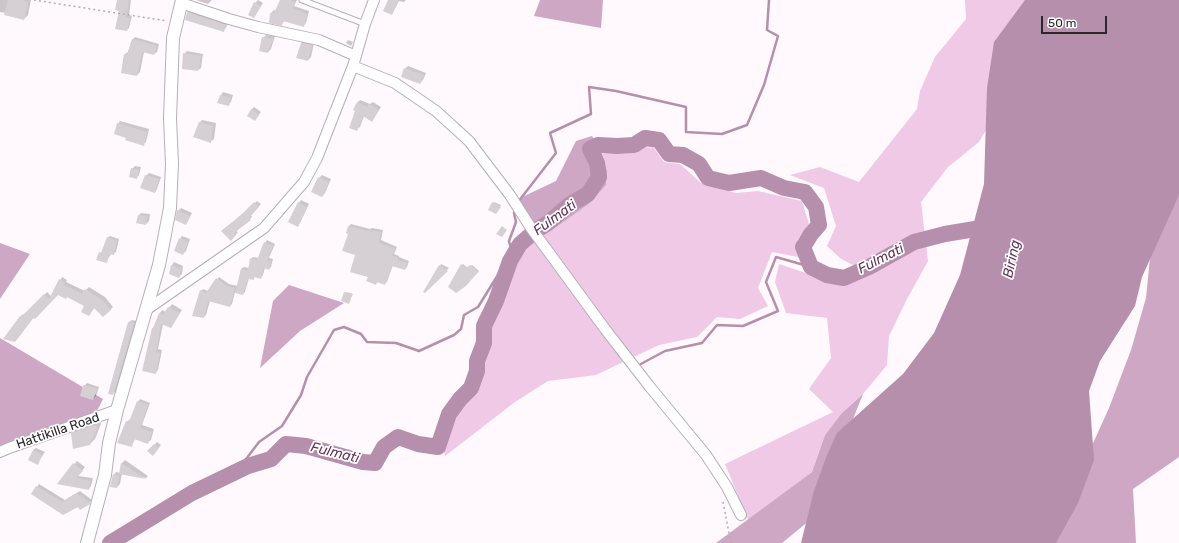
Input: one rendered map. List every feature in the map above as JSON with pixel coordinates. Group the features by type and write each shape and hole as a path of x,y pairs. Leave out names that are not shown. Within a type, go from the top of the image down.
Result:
{"street":[{"path":"146,310 264,228 304,182 317,158 354,61 364,24 374,0"},
{"path":"87,543 104,475 109,443 117,410 159,265 170,208 172,164 170,94 173,38 182,2 229,19 258,27 319,40 395,83 436,111 469,141 510,195 553,258 605,329 706,455 728,487 741,515"},
{"name":"Hattikilla Road","path":"0,452 117,410"}],"lane":[{"path":"302,0 364,24"}],"path":[{"path":"34,0 177,23"},
{"path":"722,500 731,543"}],"shaded area":[{"path":"540,0 603,0 601,28 534,16"},
{"path":"965,0 1050,0 1016,79 979,142 948,167 921,202 928,261 889,336 887,365 863,394 841,414 825,435 812,472 748,520 725,464 833,412 809,389 831,358 827,318 786,313 775,282 779,264 833,282 848,284 869,274 840,258 827,246 836,226 824,188 790,175 820,167 859,182 917,109 920,91 935,57 966,19"},
{"path":"1179,116 1179,457 1133,489 1136,543 1041,543 1080,472 1109,408 1131,350 1146,298 1155,206"},
{"path":"592,136 602,154 607,171 606,185 590,203 556,227 535,237 518,199 556,181 576,141"},
{"path":"645,147 654,148 664,162 680,164 701,183 736,193 758,191 802,201 809,224 797,240 798,257 772,252 758,288 768,306 740,319 717,317 697,337 659,345 596,375 548,381 515,402 445,456 441,440 449,414 460,399 471,388 478,319 524,244 590,203 606,185 607,171 602,154 635,153"},
{"path":"0,243 30,254 0,299"},
{"path":"289,285 344,303 300,331 260,368 273,301"},
{"path":"0,338 103,399 94,417 0,457"},
{"path":"863,394 810,520 782,543 716,543 812,472 825,435 841,414"}],"water":[{"name":"Biring","path":"1025,0 1179,0 1179,195 1142,277 1135,306 1100,361 1089,391 1094,460 1078,503 1056,543 801,543 814,491 837,433 903,374 934,333 960,275 984,184 987,88 994,42"}],"building":[{"path":"8,0 22,0 28,2 24,20 4,15"},
{"path":"117,0 129,0 126,17 130,18 127,31 115,29 119,11 115,10"},
{"path":"280,0 291,0 295,2 292,8 307,14 304,27 283,21 282,26 269,23 270,13 274,13"},
{"path":"388,0 399,0 392,15 383,11"},
{"path":"254,2 261,6 254,18 248,15"},
{"path":"187,12 226,25 224,32 185,20"},
{"path":"262,37 273,39 268,53 259,51"},
{"path":"132,39 157,46 154,55 142,52 137,76 121,73 124,54 127,55"},
{"path":"301,43 312,45 308,61 296,58"},
{"path":"183,53 201,56 198,71 182,69"},
{"path":"404,68 424,75 420,84 401,77"},
{"path":"220,95 231,98 229,106 217,103"},
{"path":"357,102 367,107 369,104 379,110 372,122 363,116 357,131 349,128 355,111 353,110"},
{"path":"251,109 259,115 255,121 247,116"},
{"path":"199,122 213,126 211,143 193,137"},
{"path":"117,123 147,132 144,146 125,140 126,138 114,134"},
{"path":"131,168 139,170 137,179 129,177"},
{"path":"145,175 159,179 155,193 140,188"},
{"path":"318,177 329,182 322,197 311,192"},
{"path":"254,202 259,207 249,218 251,220 234,233 236,235 231,241 221,231"},
{"path":"298,202 307,207 298,227 288,222"},
{"path":"492,202 501,207 496,214 488,210"},
{"path":"177,210 190,216 186,225 175,220"},
{"path":"138,215 147,216 146,225 136,223"},
{"path":"348,226 368,231 381,232 379,243 395,249 392,256 398,258 397,260 407,263 405,270 392,266 385,285 377,282 376,285 366,281 368,277 350,272 355,255 342,251 348,234 346,233"},
{"path":"502,226 507,230 502,237 496,234"},
{"path":"107,237 117,241 114,255 109,254 107,263 96,260 99,252 101,253"},
{"path":"179,238 188,242 183,255 174,251"},
{"path":"264,242 273,246 267,261 271,261 269,270 263,268 261,279 254,277 254,280 248,279 243,295 235,293 241,269 248,270 250,258 257,260"},
{"path":"461,264 466,268 470,265 478,272 466,286 456,293 448,287"},
{"path":"171,265 181,269 179,278 169,274"},
{"path":"439,265 448,271 425,293 423,292"},
{"path":"216,278 227,286 235,288 230,307 208,301 204,318 192,316 200,290 206,293"},
{"path":"59,279 65,283 64,285 82,294 85,289 102,300 111,310 103,317 94,308 89,316 81,312 84,306 67,297 66,299 58,295 35,319 33,318 15,342 3,339 20,316 21,317 44,294 49,299"},
{"path":"344,292 352,295 349,304 341,301"},
{"path":"168,307 180,313 171,328 161,324 156,352 160,353 156,374 142,371 152,328 159,313 163,315"},
{"path":"128,322 134,323 113,395 108,394"},
{"path":"83,385 97,389 93,400 80,396"},
{"path":"137,401 148,405 140,428 152,432 148,444 134,439 132,447 117,443 126,421 129,422"},
{"path":"96,425 97,429 90,445 73,449 71,433"},
{"path":"154,444 159,448 153,456 147,451"},
{"path":"33,450 42,455 38,465 28,460"},
{"path":"73,463 83,471 76,478 90,481 89,490 57,484"},
{"path":"121,463 146,479 119,474"},
{"path":"113,474 119,476 117,488 110,487"},
{"path":"36,486 62,502 76,493 90,504 80,510 78,507 63,515 31,494"}],"waterway":[{"path":"518,202 556,153 550,133 591,114 589,87 616,91 686,107 686,132 722,134 747,125 764,85 778,36 767,30 769,0"},
{"name":"Fulmati","path":"110,543 192,493 248,466 271,459 286,444 306,446 363,462 375,463 384,447 398,437 418,444 438,447 449,414 460,399 471,388 477,371 477,361 484,343 484,326 496,301 510,261 520,244 569,205 588,194 599,177 597,163 590,149 598,145 634,145 645,138 659,140 669,154 683,155 699,164 708,178 729,183 761,178 784,188 805,192 816,207 819,225 803,247 811,267 827,275 844,278 869,267 914,242 945,234 993,226"},
{"path":"237,471 259,442 282,426 301,395 307,377 334,330 344,327 361,334 367,342 396,343 419,351 454,335 461,329 464,315 478,307 501,270 513,257 509,241 516,222 514,213 515,209"},
{"path":"639,365 665,351 702,343 717,325 743,326 778,311 766,282 776,257 811,267"}]}
